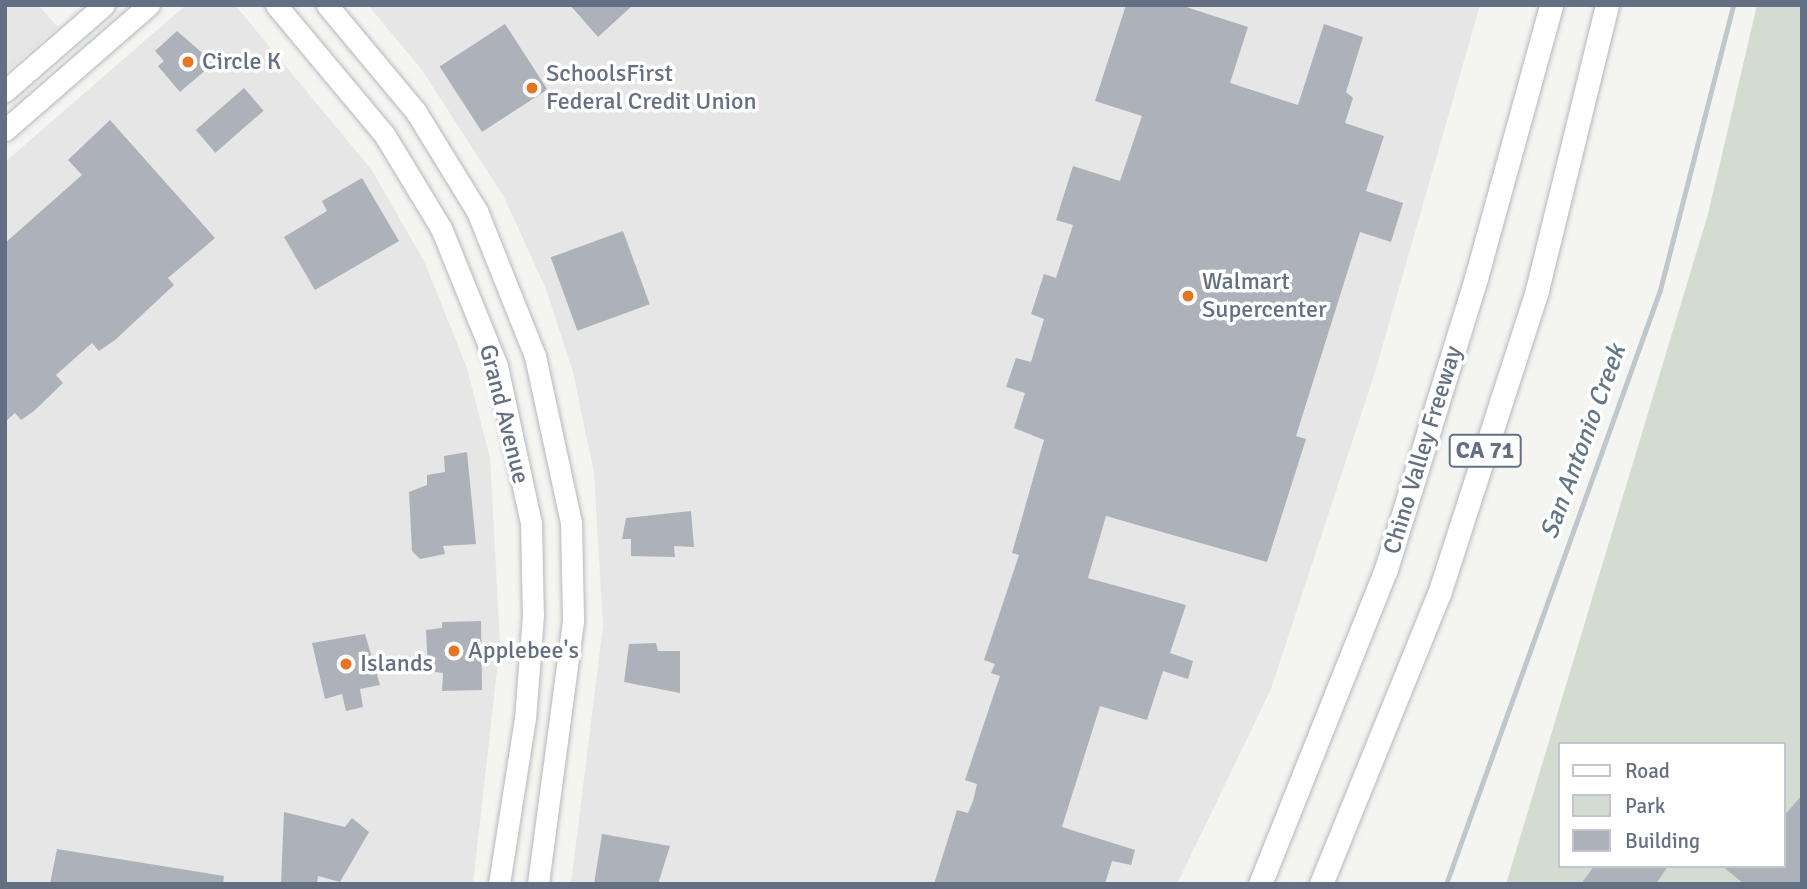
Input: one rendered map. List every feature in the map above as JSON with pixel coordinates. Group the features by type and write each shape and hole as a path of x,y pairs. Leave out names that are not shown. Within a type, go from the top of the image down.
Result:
{"highway":[{"name":"Chino Valley Freeway","path":"1260,884 1386,569 1476,278 1551,5"},
{"name":"CA 71","path":"1321,884 1447,569 1537,290 1607,5"},
{"path":"1249,884 1284,829"}],"main road":[{"path":"5,91 104,5"},
{"path":"5,130 149,5"},
{"name":"Grand Avenue","path":"276,5 391,146 441,228 497,366 531,523 533,615 525,718 499,884"},
{"name":"Grand Avenue","path":"327,5 415,111 477,211 535,356 571,522 573,621 538,884"}],"shaded area":[{"path":"5,5 38,5 58,27 5,73"},
{"path":"186,5 235,5 371,169 424,261 467,368 490,458 500,643 473,884 5,884 5,162"},
{"path":"368,5 1480,5 1375,372 1271,689 1177,884 571,884 603,626 594,473 573,372 546,289 504,197 422,70"}],"green space":[{"path":"1757,5 1802,5 1802,884 1506,884 1708,214"}],"building":[{"path":"570,5 633,5 598,37"},
{"name":"Walmart Supercenter","path":"1126,5 1180,5 1248,27 1230,83 1298,105 1324,24 1363,37 1346,92 1353,98 1345,123 1384,136 1366,191 1403,203 1391,242 1360,232 1296,436 1306,439 1267,562 1106,516 1088,578 1186,605 1170,653 1193,661 1188,679 1163,671 1147,720 1100,706 1062,827 1135,850 1131,865 1112,861 1105,884 934,884 957,810 968,813 973,801 977,784 965,780 1000,676 991,673 995,664 984,660 1019,555 1012,553 1044,440 1014,428 1025,393 1006,387 1016,358 1031,362 1044,319 1031,314 1044,274 1056,278 1073,225 1056,220 1073,166 1120,181 1142,116 1095,101"},
{"path":"505,24 547,89 482,132 440,66"},
{"name":"Circle K","path":"177,31 214,63 180,92 158,66 164,61 155,51"},
{"path":"244,88 264,111 215,153 196,130"},
{"path":"110,120 215,238 168,278 174,285 115,340 99,351 92,343 56,375 63,383 34,411 21,420 15,413 5,422 5,243 82,175 68,160"},
{"path":"362,178 399,241 315,290 284,237 327,211 322,201"},
{"path":"623,231 650,304 577,331 551,257"},
{"path":"467,452 476,544 443,546 445,554 420,559 412,551 409,492 427,485 427,475 445,472 444,456"},
{"path":"691,511 694,547 674,546 675,557 631,556 631,539 622,539 626,518"},
{"name":"Applebee's","path":"481,621 482,690 442,691 443,673 428,671 426,630 442,628 442,622"},
{"name":"Islands","path":"365,634 380,685 360,689 363,707 346,711 342,694 325,699 312,643"},
{"path":"656,643 658,651 680,651 680,693 624,682 629,644"},
{"path":"1802,795 1802,884 1744,884 1724,868 1786,868 1786,814"},
{"path":"284,812 345,827 352,818 369,832 340,882 318,876 317,884 281,884"},
{"path":"602,834 670,846 658,884 594,884"},
{"path":"57,849 224,876 223,884 50,884"},
{"path":"1593,868 1667,868 1656,884 1581,884"}],"waterway":[{"name":"San Antonio Creek","path":"1446,884 1660,290 1733,5"}],"place":[{"name":"Circle K","path":"188,62"},
{"name":"SchoolsFirst Federal Credit Union","path":"532,88"},
{"name":"Walmart Supercenter","path":"1188,296"},
{"name":"Applebee's","path":"454,651"},
{"name":"Islands","path":"346,664"}]}
